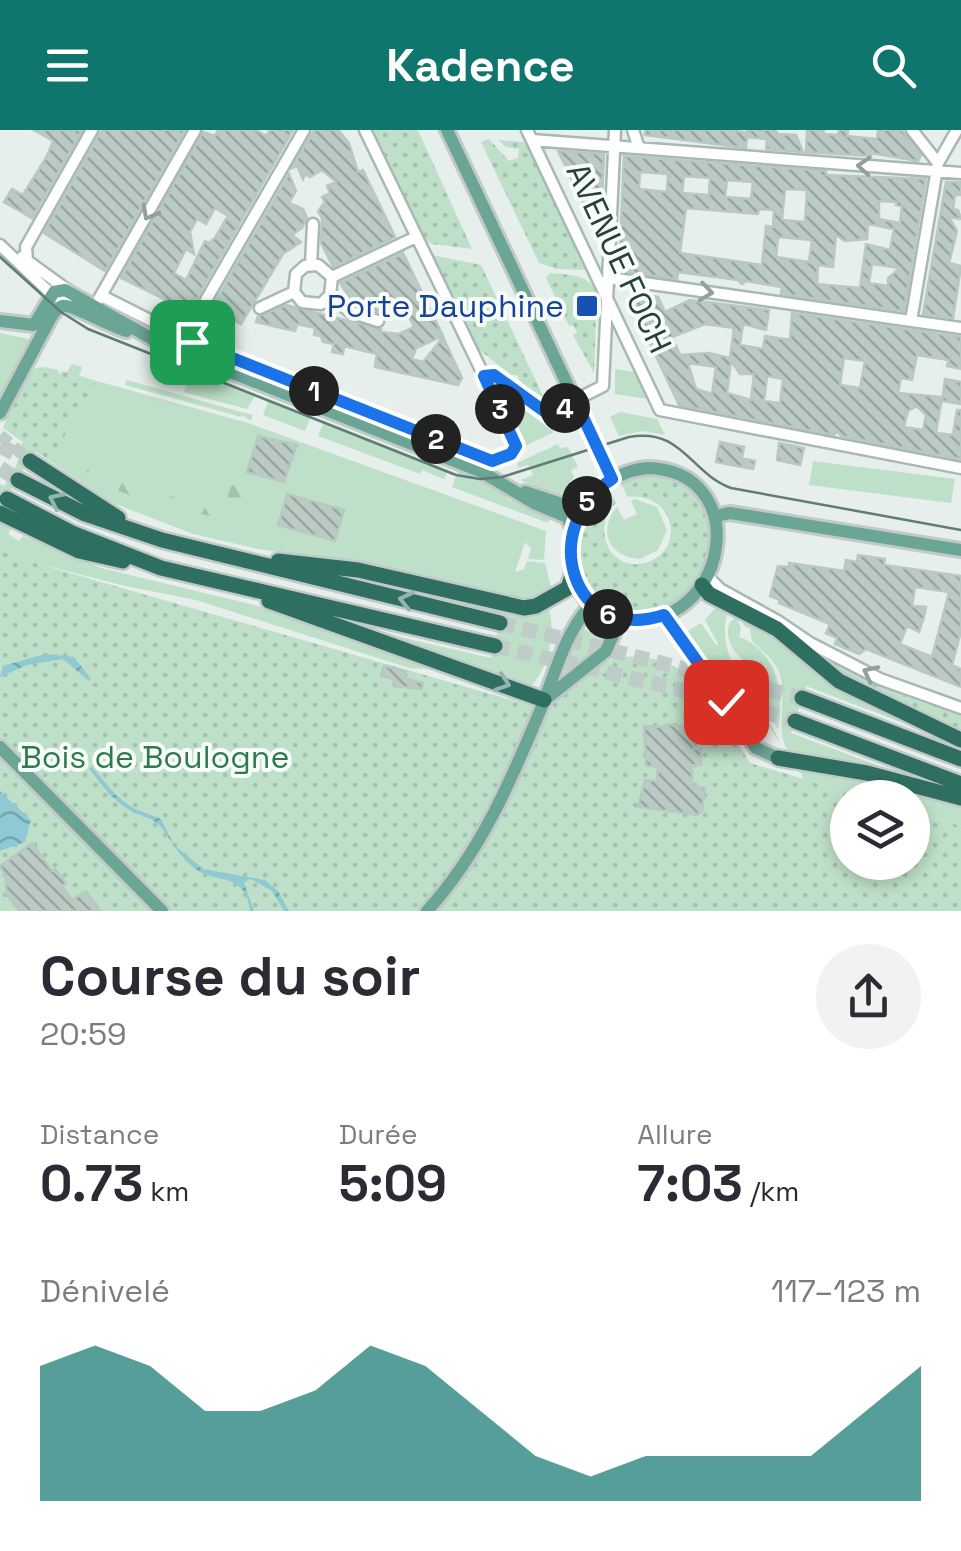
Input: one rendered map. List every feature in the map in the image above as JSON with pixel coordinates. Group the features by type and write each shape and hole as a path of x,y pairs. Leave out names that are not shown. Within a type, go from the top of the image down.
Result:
{"highway":[{"path":"30,461 99,508 162,540"},
{"path":"18,480 85,514 162,540 500,623"},
{"path":"3,506 161,568 495,646"},
{"path":"215,553 358,570 524,608 568,588 573,574"},
{"path":"209,580 544,700"},
{"path":"705,580 709,594 784,634 838,681 961,740"},
{"path":"802,698 961,758"},
{"path":"794,720 961,784"},
{"path":"778,758 867,773 961,798"}],"main road":[{"path":"447,130 612,479"},
{"path":"0,325 34,324 58,290 109,326 148,338 482,472 536,504 567,517 573,530"},
{"path":"0,413 46,327 69,299 95,300 148,338"},
{"path":"0,325 32,334 46,327"},
{"path":"427,911 474,850 505,795 571,629 588,608 573,574 570,554 573,530 586,503 612,479 638,469 672,471 700,489 715,516 718,540 705,580 683,604 664,615 618,624 606,651 544,700"},
{"path":"505,484 571,507 586,503"},
{"path":"715,516 733,514 961,550"},
{"path":"586,598 605,612 628,620"},
{"path":"664,615 756,748 778,758"},
{"path":"0,746 162,911"}],"street":[{"path":"27,261 26,247 92,130"},
{"path":"196,130 95,300 490,461 499,460 515,450 515,440 366,130"},
{"path":"206,300 304,130"},
{"path":"589,144 595,130"},
{"path":"484,376 494,375 548,414 604,386 615,130"},
{"path":"635,130 639,148"},
{"path":"912,130 938,167"},
{"path":"911,321 938,167 957,130"},
{"path":"530,135 639,148 938,167 961,173"},
{"name":"AVENUE FOCH","path":"530,135 660,410 961,468"},
{"path":"312,224 312,265"},
{"path":"332,277 416,236"},
{"path":"0,244 27,261 69,299"},
{"path":"0,244 52,294"},
{"path":"294,292 296,274 312,265 323,268 332,277"},
{"path":"294,292 308,305 321,304 330,296 332,277"},
{"path":"609,278 961,328"},
{"path":"260,308 294,292"},
{"path":"330,296 350,312 378,322"},
{"path":"705,580 810,643 880,678 961,708"}],"green space":[{"path":"373,130 418,130 472,249 425,240"},
{"path":"489,139 509,161 518,158 519,149 506,147 498,140 523,142 529,147 585,270 556,269 539,263 481,142"},
{"path":"432,255 481,265 544,398 477,348"},
{"path":"550,273 585,279 594,287 594,373 573,335 577,332 573,325 569,326 546,278"},
{"path":"0,333 33,340 1,395 0,395"},
{"path":"72,364 82,367 79,376 248,423 546,531 544,560 528,559 531,549 525,542 515,572 524,569 527,561 545,563 552,591 528,603 369,565 258,549 193,534 113,503 35,451 0,507 0,484 4,486 21,457 16,453"},
{"path":"185,366 256,394 247,409 183,392 188,383 180,379"},
{"path":"35,368 58,370 60,375 62,371 96,381 50,461 3,428 21,384"},
{"path":"615,369 635,372 647,399 615,394"},
{"path":"127,380 253,415 251,421 242,415 125,385"},
{"path":"498,391 554,432 523,447"},
{"path":"269,399 311,416 305,431 263,415"},
{"path":"620,412 657,419 665,435 643,431 619,436 610,417"},
{"path":"324,421 448,470 444,479 422,470 420,474 318,436"},
{"path":"86,439 95,448 88,473 106,481 223,511 231,486 239,484 241,478 245,479 239,489 250,495 235,501 237,514 230,521 201,514 175,501 144,501 87,478 81,463 81,443"},
{"path":"558,444 560,448 568,447 578,467 571,470 574,477 560,496 520,480 533,475 528,465 518,468 517,463"},
{"path":"813,461 955,479 951,503 809,485"},
{"path":"459,468 480,476 510,500 551,515 548,523 452,487"},
{"path":"645,476 678,483 699,501 708,525 707,552 696,577 678,598 653,611 623,611 603,603 589,591 578,558 580,539 597,504 610,490 616,503 608,513 605,536 614,555 635,564 660,555 668,545 670,522 655,503 643,497 628,497 621,483"},
{"path":"631,501 657,507 667,530 658,550 640,559 621,554 607,533 617,507 624,520 637,514"},
{"path":"0,523 11,529 8,534 19,541 23,536 101,568 266,608 448,670 409,668 196,600 35,563 0,541"},
{"name":"Bois de Boulogne","path":"0,541 35,563 540,708 544,700 568,692 610,660 634,657 678,668 707,694 750,763 830,787 830,880 930,880 930,817 961,826 961,911 0,911"},
{"path":"719,604 729,608 726,645 732,662 780,743 770,728 756,733 683,634 701,623 718,644 705,620"},
{"path":"547,605 552,626 549,649 542,670 530,687 374,631 491,658 503,610"},
{"path":"736,617 741,628 739,637 762,652 775,674 780,701 778,729 738,668 737,663 744,661 733,648 728,633 730,622"},
{"path":"741,618 778,636 835,686 935,735 806,686 791,733 917,780 789,752 782,734 783,692 779,672"},
{"path":"579,626 607,641 567,676 564,666"},
{"path":"816,654 923,703 961,714 961,733 842,675"},
{"path":"805,768 866,780 830,780 830,787 803,779 797,772"},
{"path":"930,797 961,806 961,826 930,817"}],"water":[{"path":"45,654 74,657 91,679 63,659 27,665 0,677 3,666"},
{"path":"89,768 133,808 161,819 174,845 203,869 265,880 278,891 289,911 284,911 272,891 251,879 244,882 254,911 250,911 242,889 194,868 179,853 157,823 114,798"},
{"path":"0,791 31,820 25,842 0,851"}],"building":[{"path":"34,130 82,130 32,218 4,202 12,189 23,195 47,156 53,141"},
{"path":"102,130 185,130 105,271 44,233"},
{"path":"218,130 256,130 266,136 270,130 293,130 198,296 201,307 207,309 214,304 289,174 296,191 289,203 303,209 307,218 292,235 301,242 283,254 241,324 231,319 227,326 175,313 178,306 121,278 203,132 215,136","holes":["215,208 228,216 215,238 209,243 205,241 186,280 174,273 186,249 194,254 190,232 197,219 206,224"]},
{"path":"314,130 338,130 349,143 358,172 363,170 395,237 333,267 321,243 322,218 318,211 325,202 322,197 330,193 327,186 336,182 322,170 310,177 305,174 303,179 297,166 292,168"},
{"path":"645,130 775,130 778,134 796,135 803,152 766,149 767,139 747,137 746,148 645,135"},
{"path":"807,130 838,135 839,130 848,130 847,136 877,139 878,130 902,130 921,155 918,161 871,153 806,152"},
{"path":"558,151 604,154 601,220 597,225 593,223"},
{"path":"624,156 826,171 826,175 926,179 904,311 781,294 782,287 746,281 742,284 738,280 678,272 677,279 619,268","holes":["640,172 668,174 667,192 639,189","684,176 710,178 709,195 682,193","727,180 753,182 751,199 725,197","785,189 807,190 805,222 782,220","879,201 902,206 900,223 879,219","686,208 758,214 759,209 774,210 773,227 766,226 762,265 680,253","868,224 894,229 890,250 866,244 860,288 817,284 818,265 833,267 836,235 845,241 867,239","778,237 812,240 809,262 776,257","872,264 900,268 888,278 888,286 869,283"]},
{"path":"946,182 961,182 961,195 955,195 953,209 958,210 961,219 949,217 957,231 949,263 961,266 953,318 923,314"},
{"path":"403,253 443,336 416,348 412,359 423,362 443,337 462,378 458,385 375,367 377,354 344,346 343,354 332,352 334,344 314,335 315,328 297,324 295,331 256,322 258,316 286,305 381,332 399,334 414,327 402,302 383,314 362,303 354,304 340,283"},
{"path":"638,294 658,297 665,312 690,300 769,310 766,330 743,324 740,345 763,349 765,336 790,340 792,313 961,337 961,369 947,366 949,360 917,355 912,380 901,378 898,393 942,397 936,433 953,435 957,410 961,410 961,459 841,436 838,431 834,435 679,405 629,299","holes":["705,324 734,328 730,358 709,353 680,355 672,337","844,358 865,361 860,388 840,385","731,361 740,374 754,374 751,400 727,393","688,363 716,367 712,394 696,389","767,376 783,379 780,403 764,401","917,406 926,415 923,430 904,427 908,411"]},
{"path":"945,379 961,382 961,404 942,401"},
{"path":"258,436 297,445 284,482 247,472"},
{"path":"720,442 744,447 742,458 755,461 753,469 716,462"},
{"path":"779,443 804,448 800,465 777,460"},
{"path":"287,494 344,510 335,541 278,525"},
{"path":"858,555 885,559 884,565 961,576 961,631 952,665 961,669 961,687 866,649 859,654 835,644 837,638 826,633 830,624 770,596 778,566 789,567 789,563 844,571 846,560 857,562","holes":["915,587 949,592 932,657 900,644 907,626 919,632 924,617 926,607 912,606"]},
{"path":"384,666 406,671 404,678 423,683 422,689 393,686 394,679 381,676"},
{"path":"644,726 694,728 694,749 701,749 701,765 692,765 692,786 705,788 702,811 697,815 638,807 645,780 657,781 658,766 646,766"},
{"path":"32,843 66,883 62,886 72,900 86,891 100,911 20,911 6,893 6,877 0,866"}],"tunnel":[{"path":"0,435 30,461"},
{"path":"0,446 30,461"},
{"path":"0,468 18,480"},
{"path":"500,623 802,698"},
{"path":"495,646 724,700 795,721"}],"tram line":[{"path":"0,257 61,312 88,329 456,475 502,477 629,437 647,436 674,445 731,488 961,530"}],"place":[{"name":"Porte Dauphine","path":"587,306"}],"route":[{"path":"192,342 492,461 511,454 516,446 484,376 494,375 548,414 576,402 612,479 586,503 574,527 570,554 577,584 590,601 612,616 640,620 664,615 726,702"}]}
